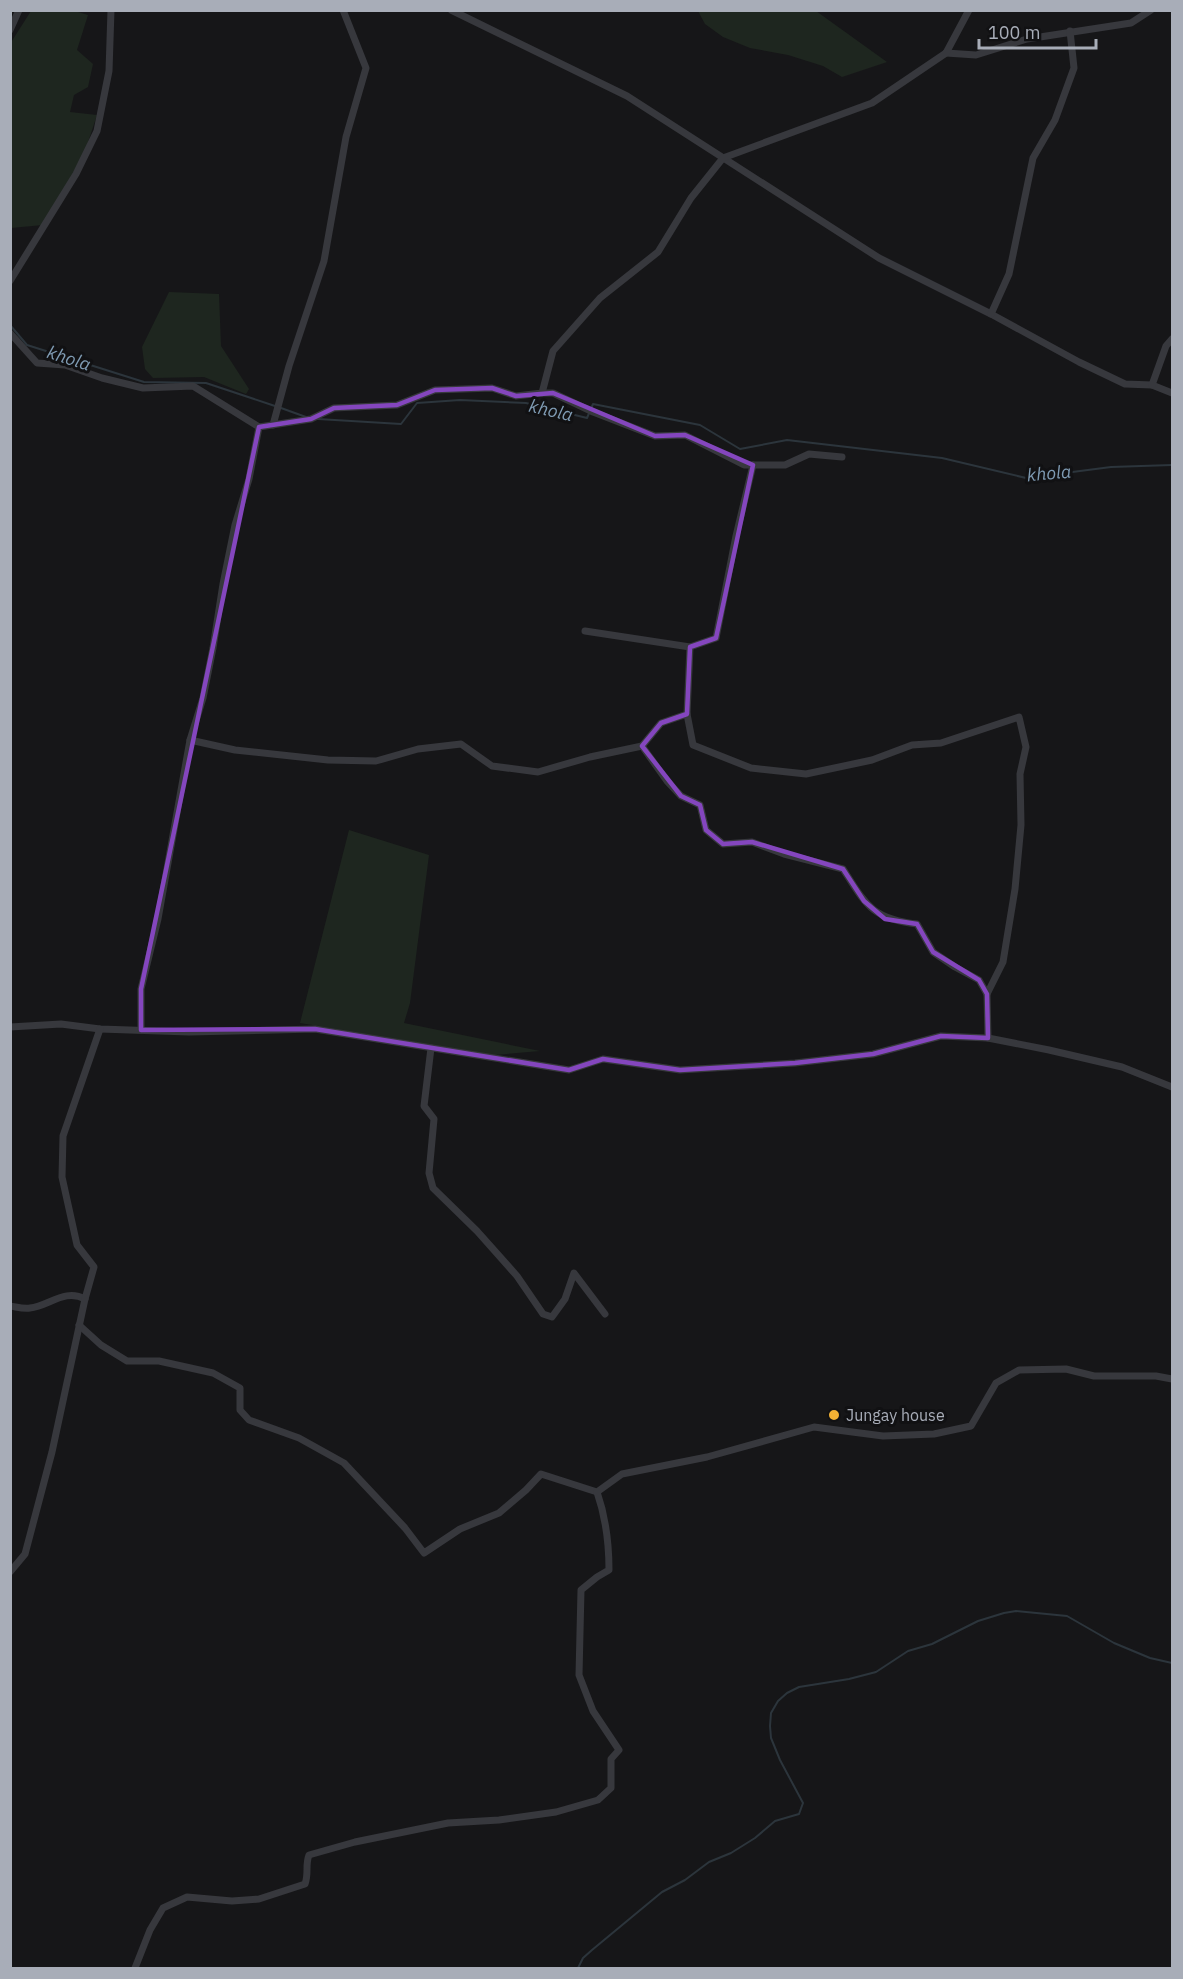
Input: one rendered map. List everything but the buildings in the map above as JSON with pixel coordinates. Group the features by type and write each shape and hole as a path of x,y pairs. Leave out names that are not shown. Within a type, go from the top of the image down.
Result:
{"street":[{"path":"10,30 19,10"},
{"path":"10,281 76,174 97,131 109,71 111,10"},
{"path":"273,424 289,366 324,261 346,137 366,68 343,10"},
{"path":"451,10 627,96 879,258 1125,384 1152,385 1173,393"},
{"path":"542,393 554,351 600,298 658,252 691,198 723,158 872,104 946,53 969,10"},
{"path":"946,53 976,55 1028,39 1131,23 1151,10"},
{"path":"991,314 1009,274 1033,158 1055,120 1074,68 1070,31"},
{"path":"10,333 37,363 65,365 102,378 143,388 193,386 259,427 311,419 334,408 397,405 435,390 492,388 516,396 553,393 590,411 655,436 685,435 744,465 785,465 809,454 842,457"},
{"path":"1152,385 1166,346 1173,339"},
{"path":"141,1030 141,989 158,919 190,740 203,698 235,525 249,479 259,427"},
{"path":"585,631 690,646 716,638 753,465"},
{"path":"690,646 687,714 693,745 751,768 806,774 872,760 912,745 941,743 1019,717 1026,747 1020,774 1021,825 1003,962 987,994 988,1038"},
{"path":"190,740 244,751 328,760 376,761 418,749 460,744 492,766 538,772 590,757 642,746 661,723 687,714"},
{"path":"642,746 674,789 681,796 700,805 706,830 723,844 752,842 783,854 843,869 864,901 885,918 917,924 933,952 979,980 987,994"},
{"path":"10,1027 61,1024 100,1029 189,1032 315,1029 569,1070 603,1059 680,1070 795,1063 873,1054 941,1036 988,1038 1122,1067 1173,1087"},
{"path":"10,1572 25,1554 52,1452 94,1267 77,1245 62,1177 63,1136 100,1029"},
{"path":"431,1048 424,1106 434,1119 429,1173 433,1188 477,1231 517,1276 543,1314 552,1317 565,1299 574,1273 605,1314"},
{"path":"10,1306 30,1308 69,1294 85,1299"},
{"path":"79,1325 101,1345 128,1361 159,1361 213,1373 240,1388 240,1410 249,1420 299,1438 344,1463 405,1528 424,1554 460,1529 500,1513 541,1474 597,1492"},
{"path":"597,1492 622,1474 707,1457 814,1427 883,1436 934,1434 971,1426 996,1383 1019,1370 1066,1369 1094,1376 1156,1376 1173,1379"},
{"path":"135,1968 150,1930 163,1908 187,1897 232,1901 259,1899 305,1884 308,1874 305,1864 309,1855 355,1842 448,1822 499,1820 556,1812 598,1800 611,1788 611,1759 619,1750 594,1711 579,1675 581,1590 609,1570 604,1515 597,1492"}],"highlighted area":[{"path":"492,388 516,396 553,393 655,436 685,435 753,465 716,638 690,647 687,714 661,723 642,746 681,796 700,805 706,830 723,844 752,842 843,869 864,901 885,919 917,924 933,952 979,980 987,994 988,1038 941,1036 873,1054 795,1063 680,1070 603,1059 569,1070 315,1029 141,1030 141,989 259,427 311,419 334,408 397,405 435,390"}],"shaded area":[{"path":"31,11 75,11 88,15 77,50 93,64 88,87 74,95 70,112 97,115 84,154 43,225 11,228 10,44"},
{"path":"698,11 816,11 887,62 842,77 823,66 788,55 750,48 723,37 705,24"},
{"path":"169,292 219,294 221,346 249,389 246,394 204,377 153,378 145,369 142,347"},
{"path":"349,830 429,855 410,1003 404,1023 540,1051 495,1055 300,1023"}],"waterway":[{"name":"khola","path":"10,325 27,345 144,382 206,383 275,406"},
{"name":"khola","path":"318,419 401,424 417,403 460,400 526,403 587,418 593,404 700,425 740,449 787,440 942,458 1026,478 1111,467 1172,465"},
{"name":"khola","path":"281,408 306,417"},
{"path":"578,1968 583,1958 662,1892 685,1880 709,1862 731,1853 755,1838 775,1821 799,1814 803,1803 771,1738 771,1713 778,1701 787,1693 799,1687 876,1672 908,1651 932,1644 978,1621 1016,1611 1067,1616 1114,1643 1150,1658 1172,1663"}],"place":[{"name":"Jungay house","path":"834,1415"}]}
